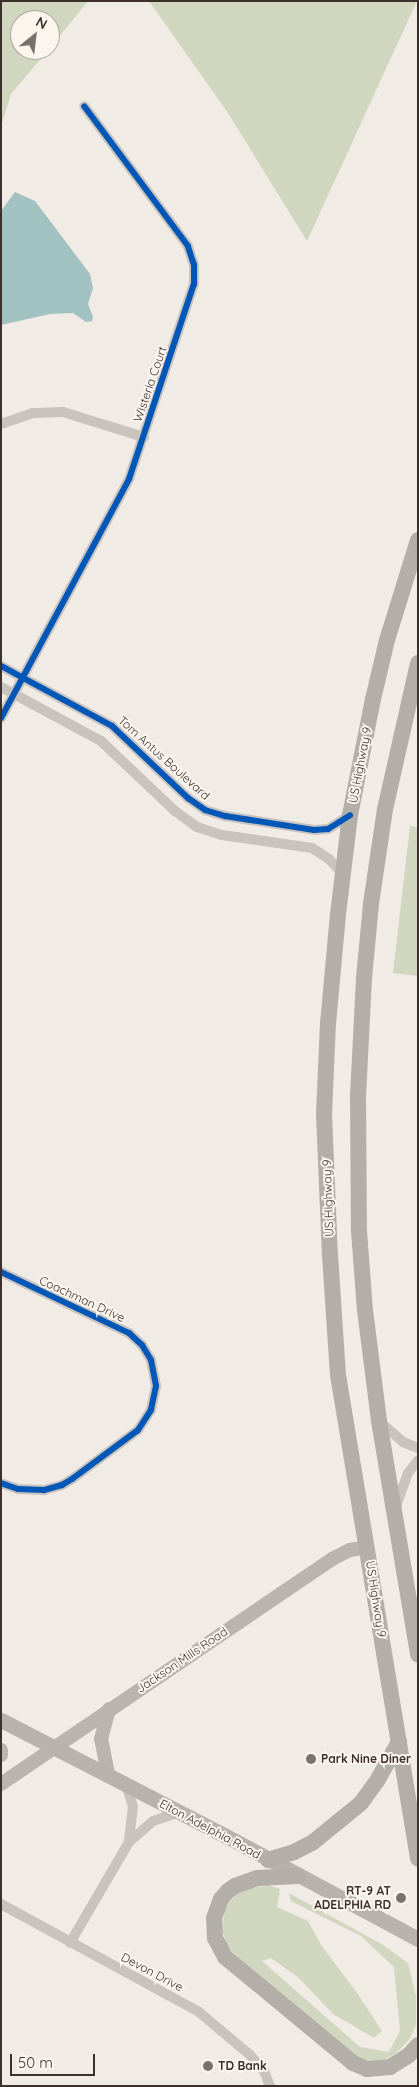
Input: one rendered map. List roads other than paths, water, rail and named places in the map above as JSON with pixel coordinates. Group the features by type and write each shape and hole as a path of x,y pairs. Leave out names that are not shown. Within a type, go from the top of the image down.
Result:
{"highway":[{"name":"US Highway 9","path":"418,540 388,640 373,699 350,815 342,873 328,1023 324,1114 337,1366 418,1858"},
{"path":"418,664 385,809 370,914 359,1050 359,1231 365,1310 379,1421 418,1655"},
{"path":"268,1860 294,1852 312,1843 361,1803 378,1781 399,1742"},
{"path":"298,1876 257,1878 235,1886 228,1891 221,1899 214,1918 215,1938 225,1957 353,2063 367,2069 390,2067 409,2055 418,2045"}],"main road":[{"name":"Jackson Mills Road","path":"1,1784 332,1559 350,1550 367,1547"},
{"path":"108,1774 101,1739 109,1709"},
{"name":"Elton Adelphia Road","path":"1,1720 108,1774 418,1940"},
{"path":"1,1750 1,1755"}],"street":[{"name":"Wisteria Court","path":"1,718 123,492 144,437 192,294 194,265 183,238 84,106"},
{"path":"1,424 33,413 63,412 144,437"},
{"name":"Tom Antus Boulevard","path":"1,666 112,726 188,798 205,810 225,816 314,830 328,829 350,815"},
{"path":"1,687 100,741 175,811 197,827 222,834 312,848 329,859 342,873"},
{"name":"Coachman Drive","path":"1,1272 129,1333 142,1345 151,1360 156,1386 151,1410 138,1430 62,1485 44,1490 18,1489 1,1482"},
{"path":"379,1421 403,1442 418,1448"},
{"path":"394,1510 408,1473 418,1460"},
{"path":"126,1784 133,1806 129,1842"},
{"path":"70,1943 129,1842 153,1821 180,1812"},
{"name":"Devon Drive","path":"1,1904 199,2012 250,2055 264,2072 270,2086"}],"water":[{"path":"15,192 35,201 90,274 93,288 88,304 93,317 92,321 86,322 73,313 50,314 1,325 1,211"}],"place":[{"name":"Park Nine Diner","path":"311,1759"},
{"name":"RT-9 AT ADELPHIA RD","path":"401,1898"},
{"name":"TD Bank","path":"208,2066"}]}
